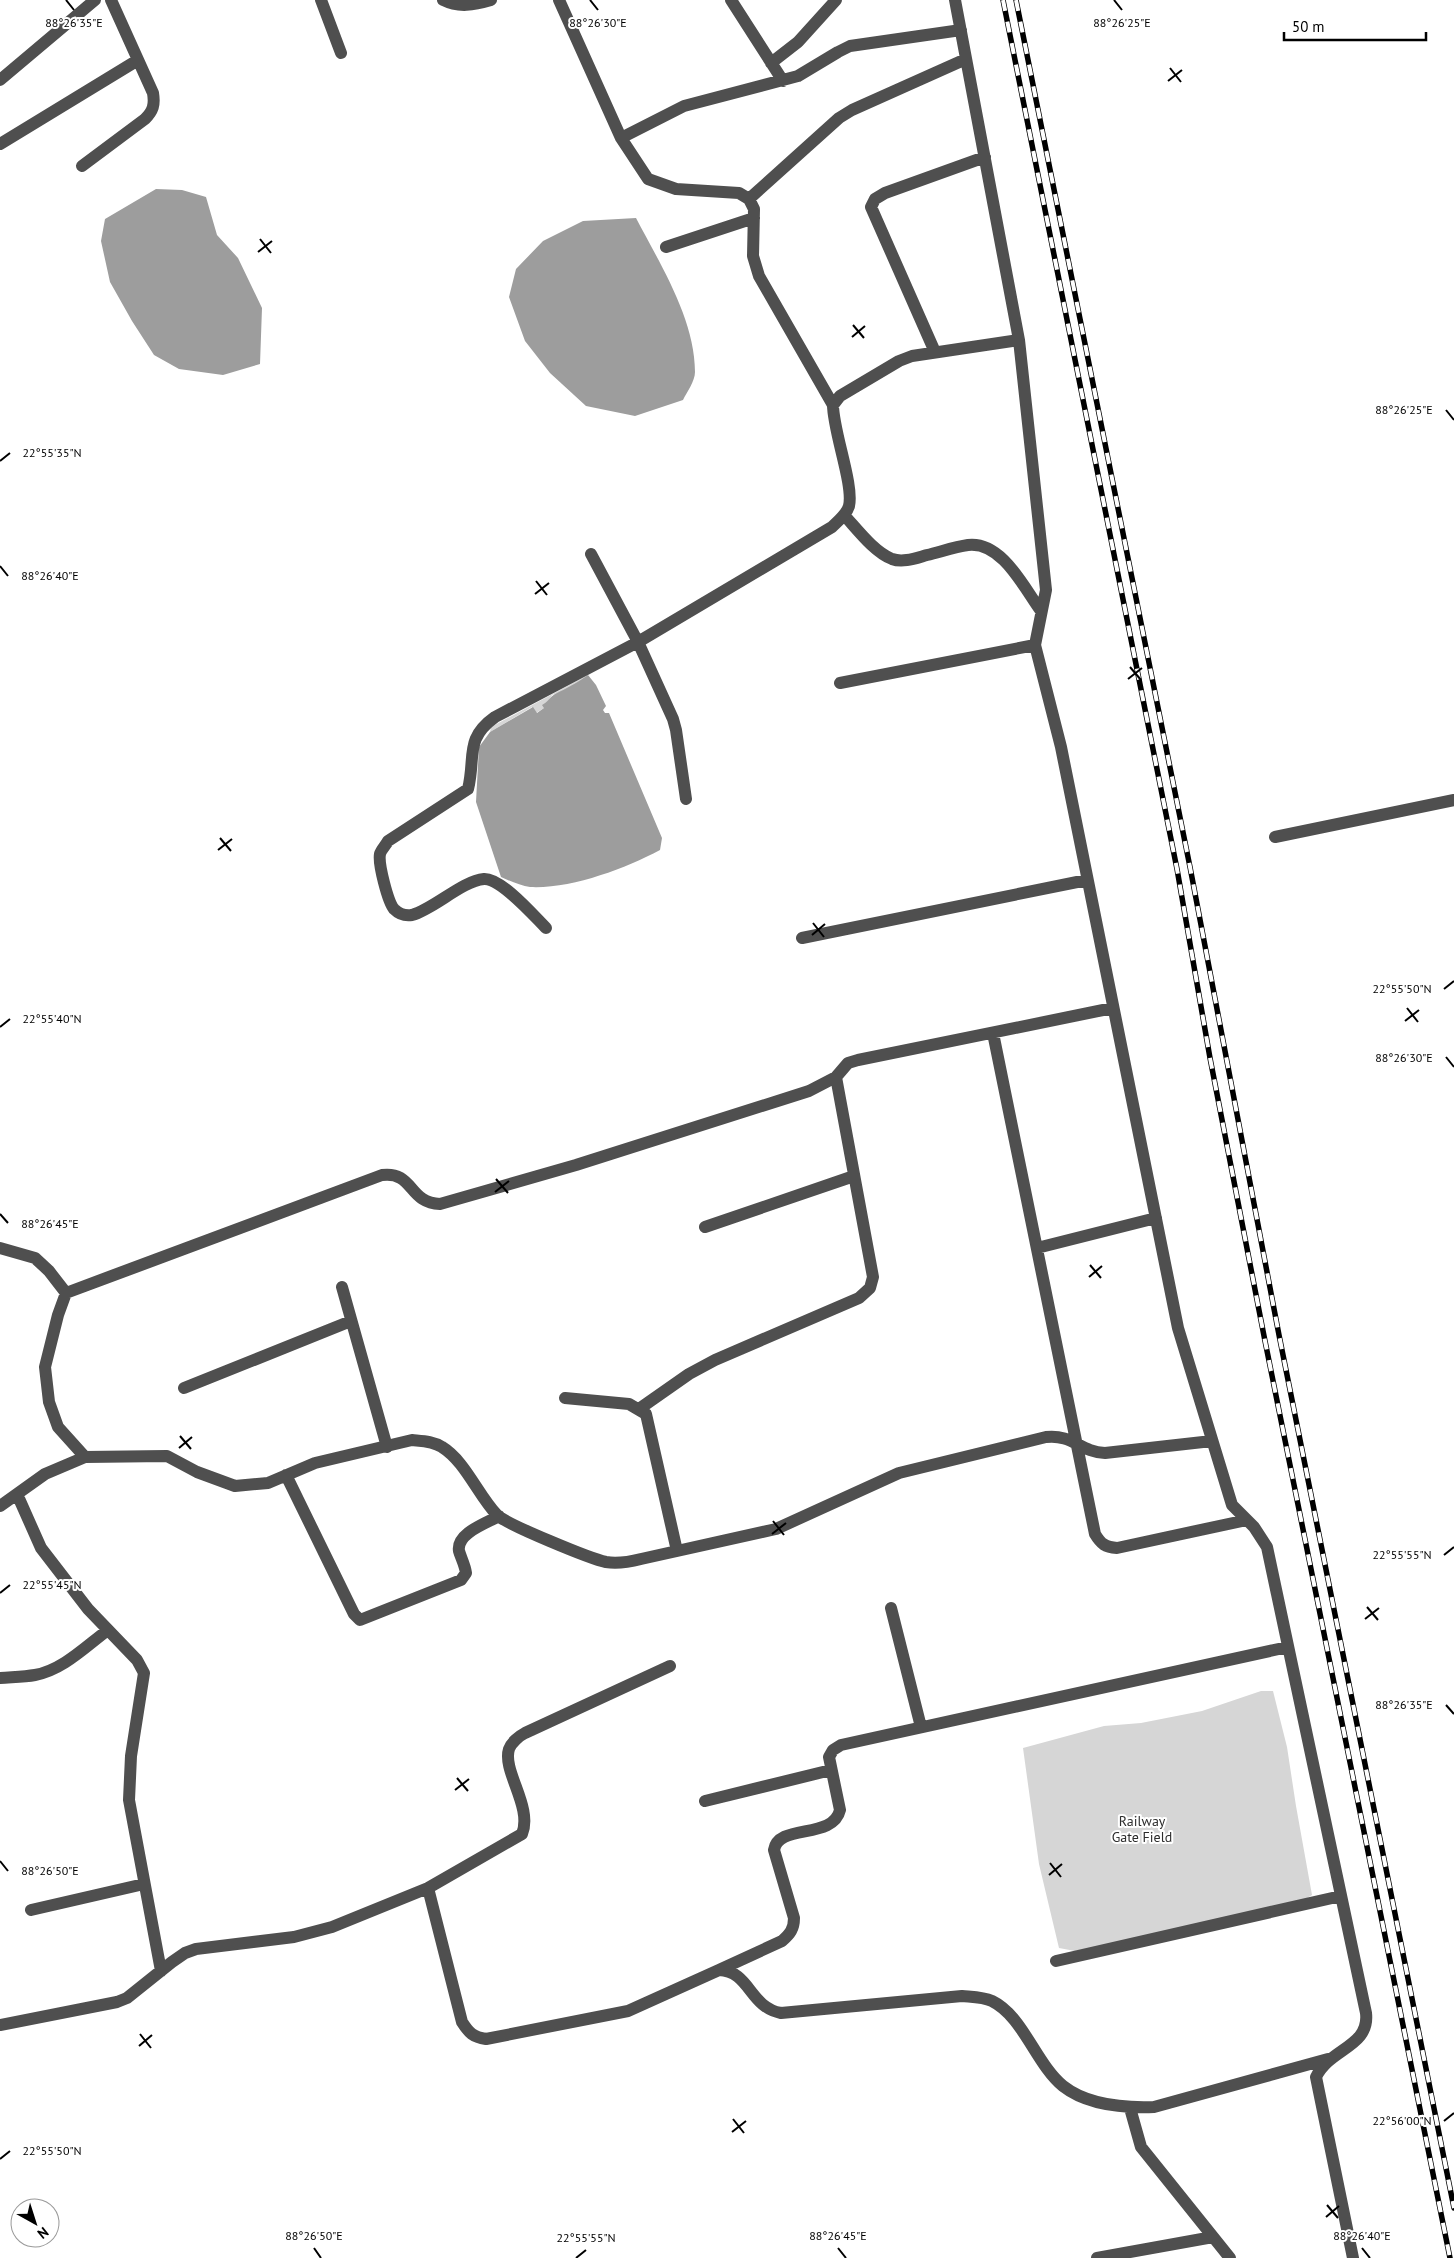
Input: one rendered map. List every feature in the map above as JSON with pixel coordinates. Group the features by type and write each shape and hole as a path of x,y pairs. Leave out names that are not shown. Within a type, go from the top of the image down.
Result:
{"street":[{"path":"0,80 95,0"},
{"path":"82,166 152,112 155,102 154,93 111,0"},
{"path":"321,0 341,53"},
{"path":"443,0 452,5 464,5 491,0"},
{"path":"546,928 497,882 484,879 420,911 410,915 401,914 394,909 380,869 380,853 388,841 468,789 474,744 477,733 485,724 638,642 832,527 844,515 849,506 850,491 833,420 833,405 759,276 753,256 754,209 749,199 739,193 676,189 648,179 621,138 559,0"},
{"path":"731,0 783,81"},
{"path":"772,63 798,42 836,0"},
{"path":"955,0 1019,340 1046,590 1035,645 1061,747 1178,1328 1232,1505 1261,1536 1267,1547 1367,2024 1362,2035 1321,2066 1316,2077 1353,2258"},
{"path":"621,138 684,106 798,76 850,46 961,30"},
{"path":"749,199 845,114 966,59"},
{"path":"0,144 138,60"},
{"path":"935,352 872,207 875,199 885,193 985,157"},
{"path":"666,248 754,218"},
{"path":"833,405 840,396 899,361 935,352 1019,340"},
{"path":"844,515 877,549 893,559 906,560 969,545 982,546 992,550 1003,558 1041,611"},
{"path":"591,554 638,642 676,730 686,800"},
{"path":"840,683 1035,645"},
{"path":"1275,837 1454,800"},
{"path":"802,938 1087,880"},
{"path":"85,1458 58,1427 49,1402 45,1367 58,1315 66,1293 382,1175 393,1173 404,1179 419,1198 429,1204 440,1204 581,1163 809,1091 836,1077 848,1063 858,1060 1113,1008"},
{"path":"993,1032 1095,1534 1101,1543 1107,1547 1117,1548 1247,1520"},
{"path":"639,1409 689,1374 709,1363 860,1298 870,1288 873,1278 836,1077"},
{"path":"705,1226 854,1176"},
{"path":"1037,1248 1156,1218"},
{"path":"0,1248 34,1258 49,1271 66,1293"},
{"path":"342,1287 386,1446"},
{"path":"184,1388 351,1320"},
{"path":"565,1398 629,1404 646,1414 650,1424 677,1551"},
{"path":"0,1506 45,1474 85,1458 167,1456 196,1472 235,1486 268,1483 315,1462 412,1440 427,1441 441,1446 452,1455 499,1516 590,1557 606,1562 623,1563 776,1529 899,1473 1046,1437 1058,1436 1076,1442 1094,1453 1212,1441"},
{"path":"286,1475 354,1614 360,1620 461,1580 466,1573 459,1550 464,1536 499,1516"},
{"path":"17,1494 41,1548 88,1609 137,1660 144,1673 131,1756 129,1800 161,1971"},
{"path":"891,1608 922,1727"},
{"path":"0,1678 36,1675 50,1670 61,1665 108,1630"},
{"path":"428,1888 462,2022 468,2032 475,2037 486,2039 628,2011 782,1941 794,1927 794,1918 774,1850 775,1845 782,1837 826,1826 839,1817 840,1810 829,1757 833,1750 841,1745 1288,1647"},
{"path":"0,2025 118,2002 127,1998 185,1953 196,1949 294,1937 314,1932 355,1918 428,1888 522,1834 526,1824 508,1760 508,1749 517,1738 670,1666"},
{"path":"705,1801 832,1770"},
{"path":"31,1910 144,1884"},
{"path":"1056,1960 1341,1896"},
{"path":"719,1970 729,1970 736,1974 770,2011 781,2013 962,1996 991,2001 1000,2006 1011,2017 1047,2069 1063,2086 1078,2095 1106,2104 1130,2108 1154,2107 1330,2059"},
{"path":"1130,2108 1141,2147 1230,2258"},
{"path":"1096,2258 1213,2237"}],"green space":[{"path":"588,675 570,688 552,695 544,708 536,713 532,707 490,732 491,727"},
{"name":"Railway Gate Field","path":"1261,1691 1273,1691 1287,1747 1312,1895 1289,1910 1075,1951 1059,1948 1039,1864 1023,1748 1104,1726 1141,1723 1202,1711"}],"shaded area":[{"path":"156,189 182,190 206,197 217,235 238,258 262,308 260,364 223,375 179,369 154,355 132,321 110,282 101,241 105,219"},
{"path":"636,218 683,312 693,352 695,375 683,400 635,416 586,406 550,373 525,341 509,297 516,269 543,241 583,221"},
{"path":"588,675 596,685 606,706 603,710 605,713 609,713 662,838 660,850 614,871 580,881 546,887 530,887 519,884 501,877 476,802 479,747 490,732 533,707 537,713 544,708 542,705 553,695"}],"railway":[{"path":"1003,0 1177,869 1210,1058 1265,1341 1450,2258"},
{"path":"1016,0 1190,867 1279,1335 1454,2208"}]}
